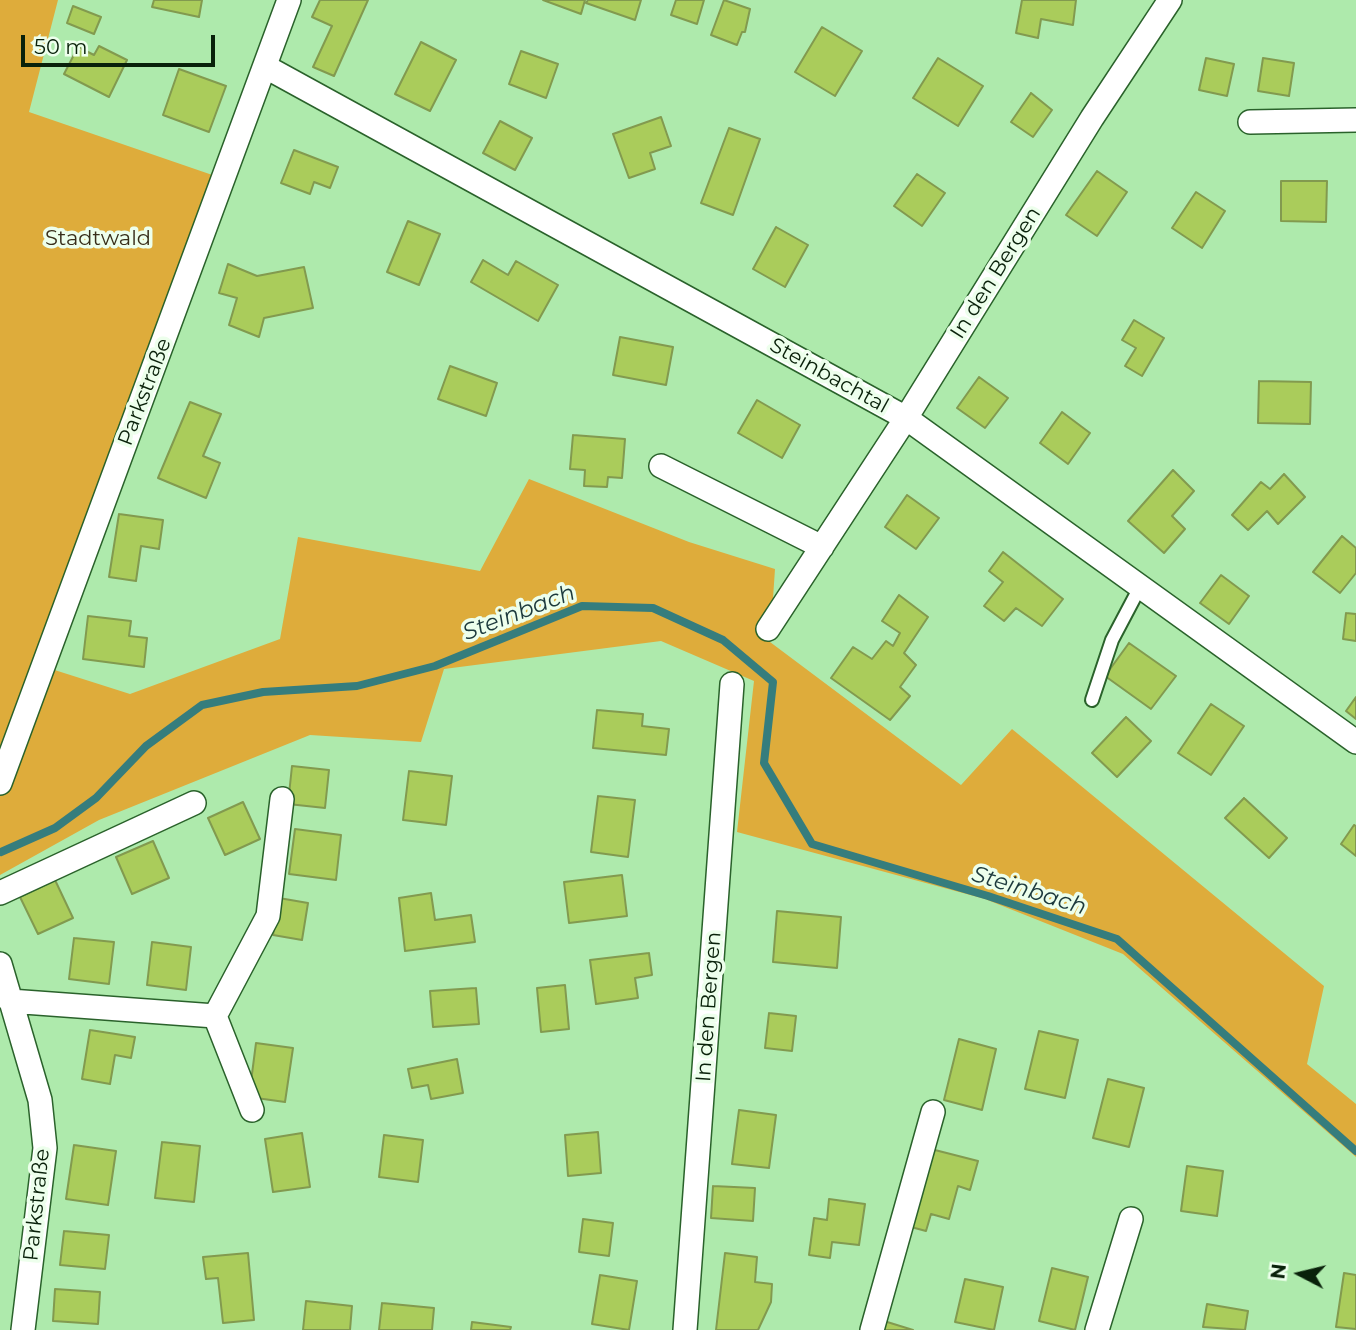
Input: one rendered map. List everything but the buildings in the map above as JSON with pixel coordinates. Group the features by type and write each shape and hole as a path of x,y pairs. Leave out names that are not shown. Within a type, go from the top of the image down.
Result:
{"street":[{"name":"Parkstraße","path":"0,783 267,67 289,0"},
{"name":"In den Bergen","path":"768,629 906,418 1091,118 1170,0"},
{"name":"Steinbachtal","path":"267,67 906,418 1356,742"},
{"path":"1250,122 1356,120"},
{"path":"661,466 822,547"},
{"name":"In den Bergen","path":"685,1330 732,684"},
{"path":"252,1110 215,1016 268,916 282,799"},
{"path":"0,893 194,803"},
{"name":"Parkstraße","path":"0,964 40,1100 45,1148 23,1330"},
{"path":"10,1001 215,1016"},
{"path":"872,1330 933,1112"},
{"path":"1097,1330 1131,1219"}],"lane":[{"path":"1093,700 1111,640 1140,587"}],"green space":[{"name":"Stadtwald","path":"0,0 58,0 29,112 224,179 42,666 130,694 280,639 298,537 480,571 529,479 689,542 775,569 770,642 961,785 1012,729 1324,986 1307,1064 1356,1104 1356,1157 1123,954 985,899 737,832 754,681 661,641 444,669 421,742 310,735 99,820 0,875"}],"waterway":[{"name":"Steinbach","path":"1,852 55,828 96,798 146,746 202,705 263,692 357,686 435,666 582,606 653,608 723,640 773,682 764,763 812,844 988,896 1117,939 1356,1151"}]}
